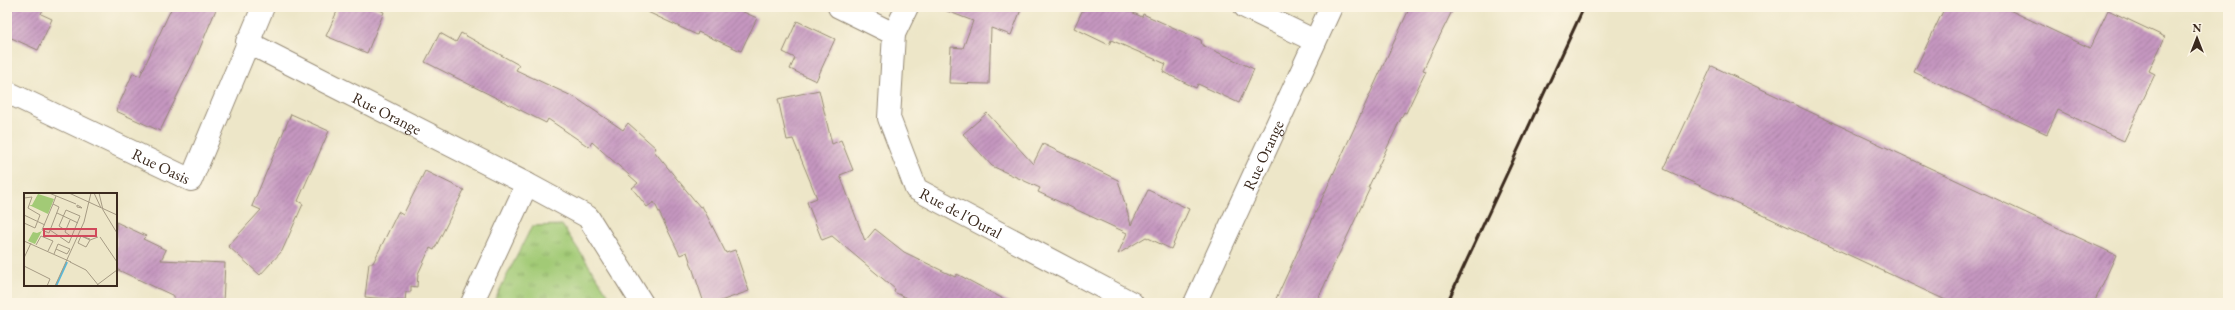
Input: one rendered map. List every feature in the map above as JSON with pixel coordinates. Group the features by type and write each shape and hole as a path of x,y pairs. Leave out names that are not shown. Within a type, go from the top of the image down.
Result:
{"street":[{"name":"Rue Oasis","path":"7,92 191,180 262,7"},
{"path":"839,7 894,34"},
{"name":"Rue de l'Oural","path":"907,7 894,34 889,118 916,189 1132,303"},
{"path":"1245,7 1315,41"},
{"name":"Rue Orange","path":"1195,303 1331,7"},
{"name":"Rue Orange","path":"247,42 528,184 588,217 642,303"},
{"path":"472,303 528,184"}],"green space":[{"path":"562,225 614,303 493,303 532,226"}],"building":[{"path":"13,7 44,7 41,14 52,19 38,50 7,36 7,21"},
{"path":"172,7 217,7 197,55 160,131 116,111 133,73 140,76"},
{"path":"339,7 372,7 384,12 367,53 326,36"},
{"path":"637,7 732,7 757,18 741,51 698,32 697,35"},
{"path":"943,7 1022,7 1011,35 991,28 989,84 949,83 951,47 963,48 973,21 942,9"},
{"path":"1084,7 1121,7 1142,17 1143,14 1201,40 1202,45 1254,69 1239,103 1198,84 1196,88 1163,72 1166,64 1111,40 1109,45 1074,28"},
{"path":"1410,7 1454,7 1423,70 1426,71 1406,113 1404,112 1316,303 1274,303"},
{"path":"1945,7 2003,7 2090,48 2108,10 2165,37 2149,71 2155,74 2124,141 2058,110 2047,134 1914,72"},
{"path":"797,21 835,39 816,81 790,69 795,58 783,52"},
{"path":"440,33 456,42 461,33 519,65 516,70 576,98 623,130 628,123 656,148 654,151 700,207 702,206 726,253 735,250 749,291 715,303 704,303 687,252 680,255 654,202 647,207 632,188 638,183 592,142 589,147 548,119 546,123 425,62"},
{"path":"1712,66 2116,255 2094,303 1952,303 1664,169"},
{"path":"819,90 832,144 841,140 853,170 840,175 865,241 875,229 904,252 955,277 957,274 1011,303 917,303 894,292 895,289 832,236 822,240 807,202 817,198 793,139 787,140 778,99"},
{"path":"987,113 1033,164 1043,144 1118,180 1131,225 1148,190 1189,209 1171,249 1146,237 1118,254 1127,233 1038,192 1040,188 992,166 963,134"},
{"path":"291,114 329,131 298,201 303,204 282,251 260,275 228,246 261,210 252,206"},
{"path":"425,171 464,190 434,250 430,248 418,274 417,287 411,286 411,292 406,292 405,301 365,297 369,263 373,263 398,212 403,215"},
{"path":"117,222 146,236 143,239 166,250 161,260 225,263 223,303 174,303 174,296 117,269"}],"railway":[{"path":"1447,303 1584,7"}]}
